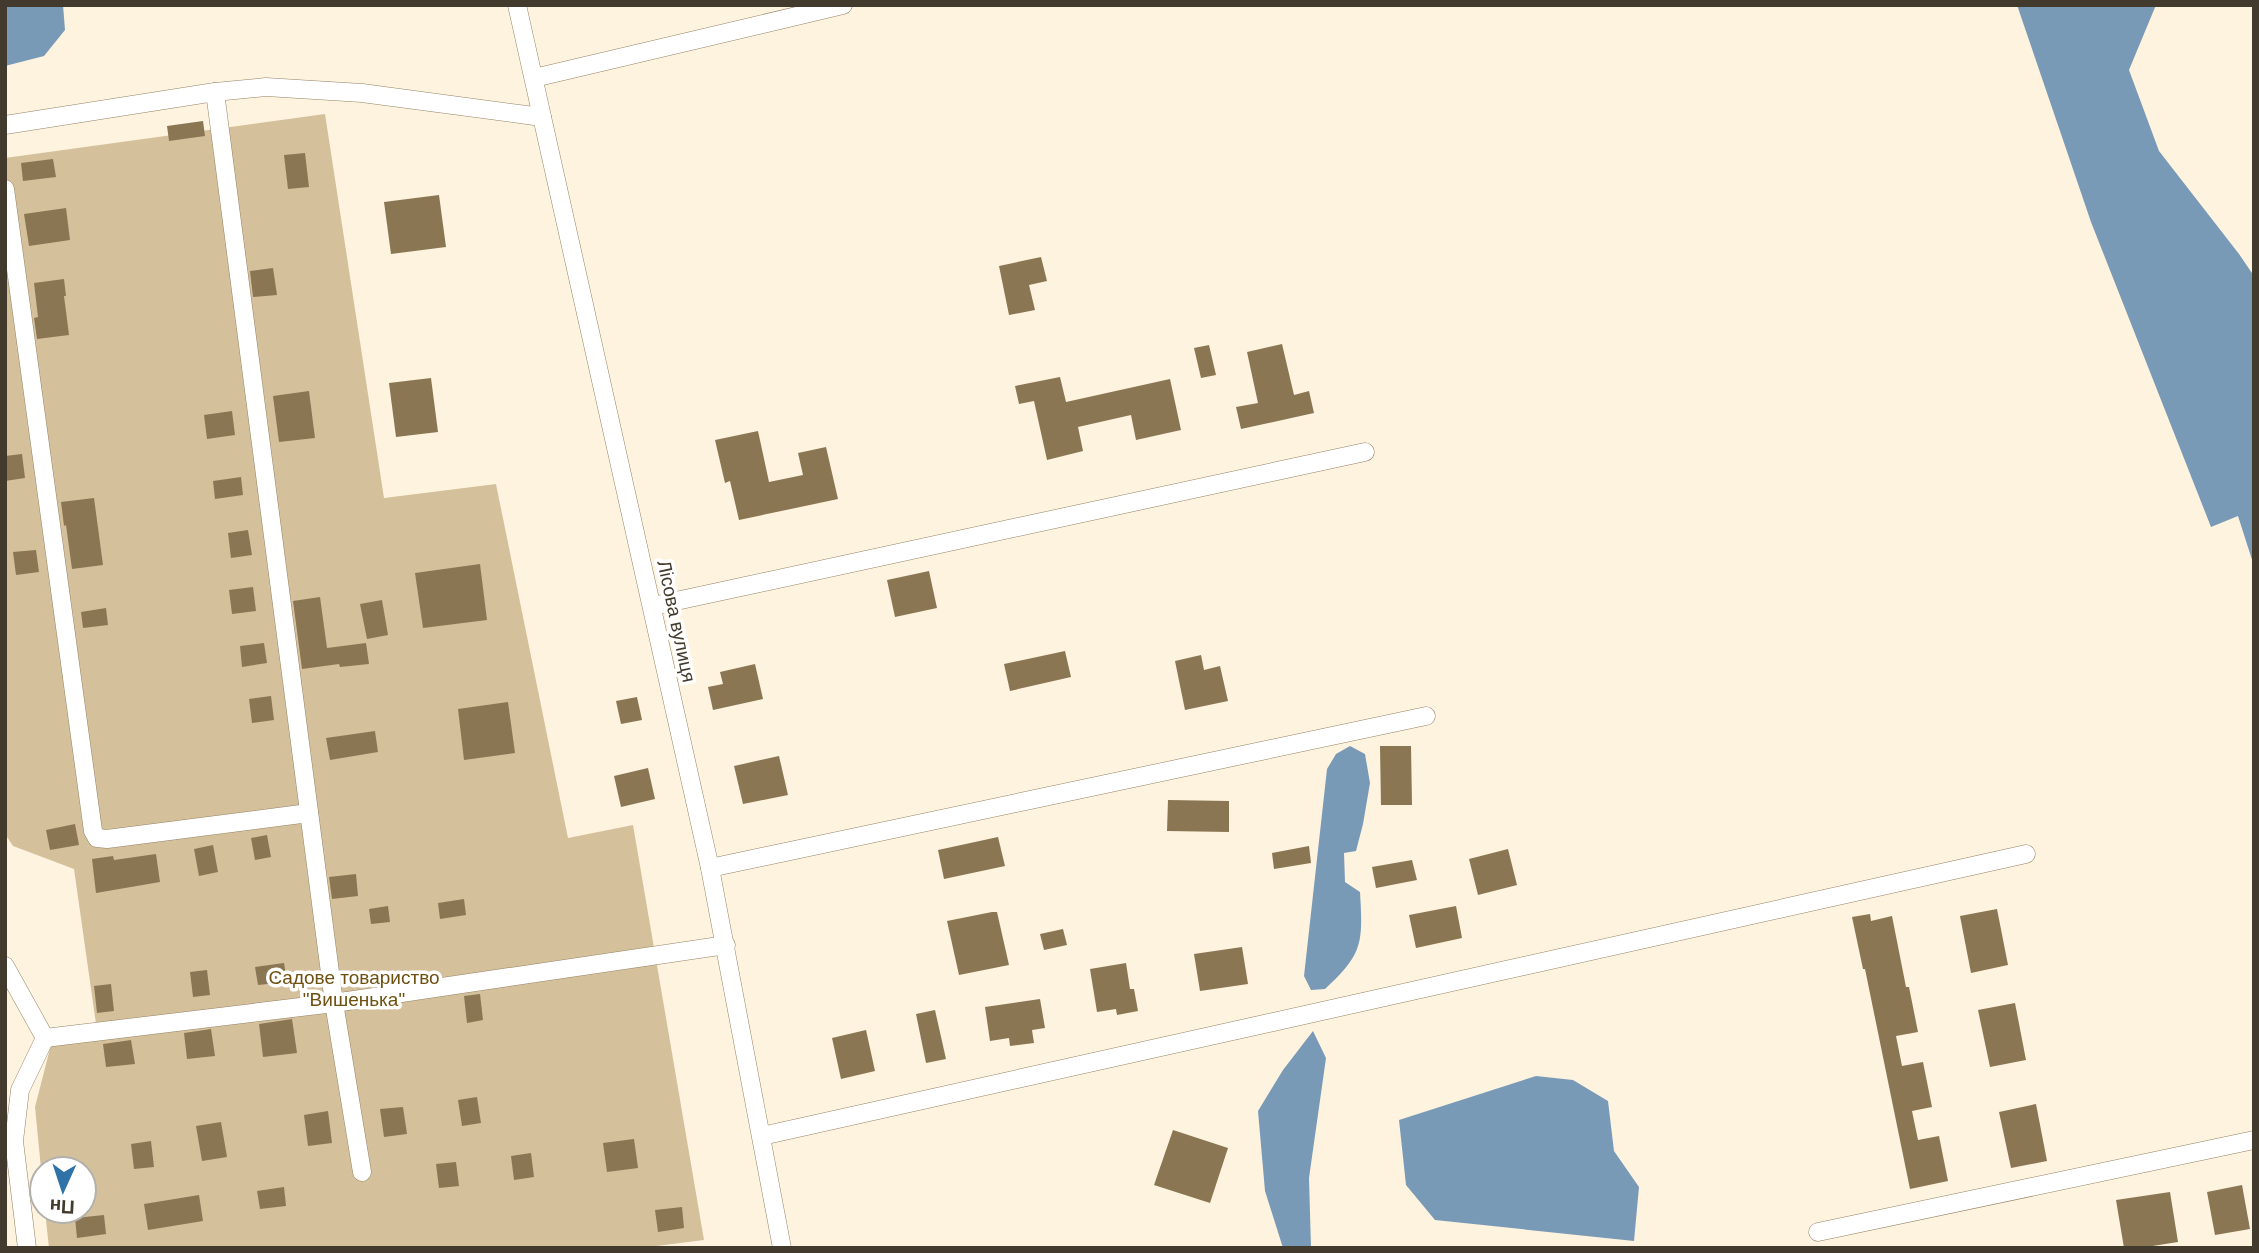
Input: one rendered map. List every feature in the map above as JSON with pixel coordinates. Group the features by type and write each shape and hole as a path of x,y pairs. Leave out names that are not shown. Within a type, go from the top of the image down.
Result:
{"street":[{"name":"Лісова вулиця","path":"517,5 710,868 782,1248"},
{"path":"534,78 843,5"},
{"path":"5,125 215,92 266,87 362,93 542,117"},
{"path":"215,92 334,1003 362,1172"},
{"path":"5,190 93,831 97,838 107,839 309,813"},
{"path":"653,606 1365,452"},
{"path":"710,868 1426,716"},
{"path":"762,1136 2026,854"},
{"path":"45,1038 334,1003 726,944"},
{"path":"5,966 45,1038"},
{"path":"27,1248 14,1141 20,1090 45,1038"},
{"path":"1818,1232 2254,1140"}],"green space":[{"name":"Садове товариство \"Вишенька\"","path":"325,114 384,498 496,484 568,838 633,825 704,1240 641,1248 49,1248 47,1225 98,1225 98,1155 40,1155 35,1107 53,1037 97,1031 74,869 13,846 5,834 5,158"}],"water":[{"path":"5,5 63,5 65,30 44,56 5,66"},
{"path":"2017,5 2156,5 2129,70 2159,151 2254,276 2254,566 2238,516 2211,527 2091,222"},
{"path":"1350,746 1365,754 1370,783 1356,851 1344,853 1345,882 1360,892 1360,936 1354,956 1338,977 1325,989 1311,990 1304,976 1327,769 1336,754"},
{"path":"1313,1031 1326,1058 1309,1178 1311,1248 1283,1248 1265,1191 1258,1111 1283,1070"},
{"path":"1536,1076 1573,1080 1608,1101 1614,1151 1639,1187 1634,1241 1435,1220 1406,1185 1399,1120"}],"building":[{"path":"203,121 205,136 169,141 167,126"},
{"path":"305,153 309,187 288,189 284,155"},
{"path":"53,159 56,177 23,181 21,163"},
{"path":"439,195 446,247 391,254 384,202"},
{"path":"66,208 70,240 29,246 24,214"},
{"path":"1041,257 1047,281 1029,285 1035,310 1009,315 999,266"},
{"path":"273,268 277,295 253,297 250,271"},
{"path":"64,279 69,335 37,339 34,318 38,317 34,283"},
{"path":"1282,344 1294,395 1309,391 1314,413 1241,429 1236,407 1258,403 1247,352"},
{"path":"1209,345 1216,375 1201,378 1194,348"},
{"path":"1060,377 1066,402 1170,379 1181,430 1136,440 1131,415 1078,427 1083,451 1047,460 1034,401 1019,404 1015,386"},
{"path":"431,378 438,432 396,437 389,383"},
{"path":"309,391 315,438 279,442 273,396"},
{"path":"232,411 235,435 207,439 204,415"},
{"path":"758,431 769,482 803,475 798,453 826,447 838,499 739,520 730,481 725,483 715,440"},
{"path":"22,454 25,478 5,481 5,456"},
{"path":"241,477 243,495 215,499 213,481"},
{"path":"94,498 103,565 72,569 61,502"},
{"path":"248,530 252,555 231,558 228,533"},
{"path":"36,550 39,572 16,575 13,552"},
{"path":"480,564 487,620 423,628 415,573"},
{"path":"929,571 937,608 895,617 887,580"},
{"path":"253,587 256,611 232,614 229,590"},
{"path":"320,597 327,648 366,643 369,664 340,667 339,664 302,669 293,601"},
{"path":"382,600 388,635 367,639 360,604"},
{"path":"106,608 108,625 83,628 81,612"},
{"path":"264,643 267,663 242,667 240,646"},
{"path":"1065,651 1071,677 1010,691 1004,664"},
{"path":"1201,655 1204,670 1220,666 1228,701 1185,710 1175,661"},
{"path":"755,664 763,699 713,710 708,687 723,684 720,672"},
{"path":"271,696 274,720 252,723 249,699"},
{"path":"637,697 642,720 621,724 616,701"},
{"path":"508,702 515,753 464,760 458,709"},
{"path":"375,731 378,752 330,760 326,738"},
{"path":"1380,746 1411,746 1412,805 1381,805"},
{"path":"779,756 788,795 743,804 734,766"},
{"path":"648,768 655,799 621,807 614,776"},
{"path":"1168,800 1229,801 1229,832 1167,831"},
{"path":"75,824 79,845 50,850 46,830"},
{"path":"267,835 271,857 255,860 251,838"},
{"path":"998,837 1005,866 944,879 938,850"},
{"path":"213,845 218,872 199,876 194,849"},
{"path":"1309,846 1311,863 1274,869 1272,853"},
{"path":"1508,849 1517,885 1478,895 1469,859"},
{"path":"156,854 160,882 96,893 92,859 113,856 114,860"},
{"path":"1412,860 1417,880 1376,888 1372,867"},
{"path":"356,874 358,896 332,899 329,877"},
{"path":"464,899 466,915 440,919 438,903"},
{"path":"388,906 390,922 371,924 369,909"},
{"path":"1456,906 1462,938 1416,948 1409,915"},
{"path":"1997,909 2008,965 1971,973 1960,916"},
{"path":"997,912 1009,965 959,975 947,921"},
{"path":"1870,914 1871,921 1892,916 1918,1032 1896,1036 1902,1066 1923,1062 1932,1107 1912,1111 1918,1140 1939,1136 1948,1181 1910,1189 1852,917"},
{"path":"1063,929 1067,945 1044,950 1040,934"},
{"path":"1242,947 1248,984 1200,991 1194,954"},
{"path":"284,963 287,982 258,985 255,967"},
{"path":"1126,963 1130,989 1134,989 1138,1011 1117,1015 1116,1009 1097,1012 1090,969"},
{"path":"207,970 210,995 193,997 190,972"},
{"path":"111,984 114,1011 97,1013 94,986"},
{"path":"480,994 483,1020 467,1023 464,996"},
{"path":"1040,999 1045,1028 1032,1030 1034,1043 1010,1046 1009,1038 990,1041 985,1007"},
{"path":"2015,1003 2026,1060 1990,1067 1978,1010"},
{"path":"935,1010 946,1059 926,1063 916,1014"},
{"path":"292,1019 297,1053 263,1057 259,1024"},
{"path":"211,1029 215,1056 187,1059 184,1033"},
{"path":"866,1030 875,1071 841,1079 832,1038"},
{"path":"131,1040 135,1064 106,1067 103,1044"},
{"path":"477,1097 481,1123 462,1126 458,1100"},
{"path":"2036,1104 2047,1161 2011,1168 1999,1112"},
{"path":"403,1107 407,1134 384,1137 380,1109"},
{"path":"328,1111 332,1143 308,1146 304,1115"},
{"path":"221,1122 227,1157 202,1161 196,1126"},
{"path":"1173,1130 1228,1148 1210,1203 1154,1185"},
{"path":"634,1139 638,1168 607,1172 603,1143"},
{"path":"151,1141 154,1167 134,1169 131,1144"},
{"path":"531,1153 534,1177 514,1180 511,1156"},
{"path":"456,1162 459,1186 439,1188 436,1164"},
{"path":"2242,1185 2250,1229 2215,1235 2207,1192"},
{"path":"284,1187 286,1206 260,1209 257,1191"},
{"path":"2170,1192 2178,1242 2124,1248 2116,1200"},
{"path":"199,1195 203,1221 148,1230 144,1204"},
{"path":"682,1207 684,1228 658,1232 655,1210"},
{"path":"104,1215 106,1234 77,1238 76,1225 98,1225 98,1216"}]}
